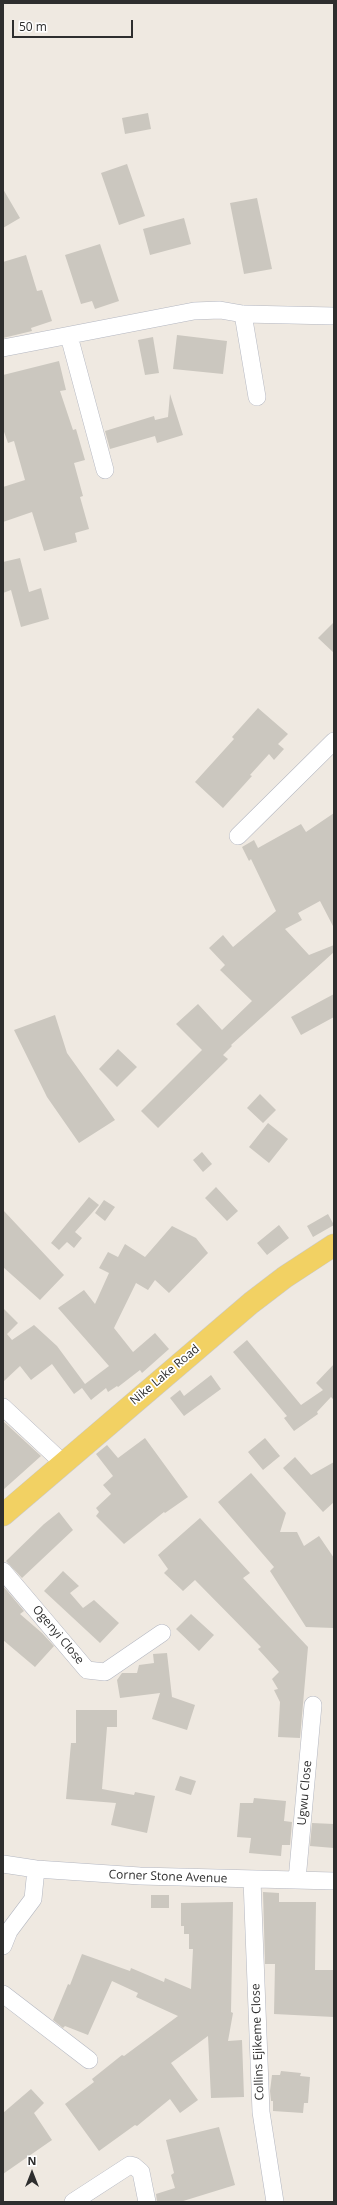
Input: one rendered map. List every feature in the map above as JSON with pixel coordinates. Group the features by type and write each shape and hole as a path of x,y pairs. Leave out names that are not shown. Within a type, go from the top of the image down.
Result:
{"main road":[{"name":"Nike Lake Road","path":"3,1515 62,1462 252,1303 285,1277 334,1246"}],"street":[{"path":"3,348 194,311 220,310 243,314 334,316"},
{"path":"243,314 257,398"},
{"path":"69,336 105,470"},
{"path":"238,836 334,740"},
{"path":"3,1407 62,1462"},
{"name":"Ogenyi Close","path":"3,1571 87,1670 105,1672 162,1633"},
{"name":"Ugwu Close","path":"297,1880 313,1705"},
{"name":"Corner Stone Avenue","path":"3,1864 36,1869 140,1876 334,1882"},
{"path":"3,1946 9,1931 33,1898 36,1869"},
{"name":"Collins Ejikeme Close","path":"252,1880 261,2112 275,2202"},
{"path":"3,1994 89,2060"},
{"path":"73,2202 130,2165 138,2168 141,2172 148,2202"}],"building":[{"path":"148,113 151,129 125,134 122,118"},
{"path":"127,164 145,216 119,225 101,173"},
{"path":"3,189 20,218 3,228"},
{"path":"257,198 272,269 244,274 230,203"},
{"path":"184,218 191,244 150,255 143,229"},
{"path":"100,244 119,301 95,309 92,301 81,304 65,255"},
{"path":"26,255 37,291 42,290 52,321 31,328 32,331 3,338 3,262"},
{"path":"177,335 227,341 223,374 173,369"},
{"path":"153,337 159,373 145,375 138,340"},
{"path":"59,361 66,390 60,391 73,430 76,429 85,460 74,463 83,496 80,497 89,529 75,533 77,542 44,551 32,512 3,522 3,487 25,480 14,441 8,443 3,429 3,375"},
{"path":"170,394 183,435 157,443 155,436 110,449 105,431 154,416 155,420 168,417"},
{"path":"20,558 29,592 41,588 49,619 21,627 11,590 3,593 3,562"},
{"path":"334,622 334,653 318,638"},
{"path":"258,708 288,734 278,744 284,749 274,760 269,754 250,775 252,776 223,808 195,782 234,739 232,737"},
{"path":"334,813 334,928 320,901 298,913 302,920 285,929 309,955 334,945 334,952 231,1045 232,1046 223,1055 228,1059 158,1128 141,1111 202,1050 176,1024 198,1004 222,1030 252,1001 220,970 225,965 209,948 223,935 233,947 276,911 251,859 249,861 242,847 254,840 258,848 301,824 306,832"},
{"path":"334,994 334,1017 301,1035 291,1017"},
{"path":"55,1015 67,1053 115,1120 79,1143 47,1097 14,1030"},
{"path":"118,1049 137,1067 117,1087 99,1069"},
{"path":"260,1094 276,1110 263,1123 247,1108"},
{"path":"268,1123 288,1139 269,1163 249,1147"},
{"path":"202,1152 212,1164 203,1172 193,1160"},
{"path":"216,1187 238,1211 227,1221 205,1198"},
{"path":"89,1197 99,1205 75,1232 82,1238 74,1248 67,1242 59,1250 51,1243"},
{"path":"104,1200 115,1207 105,1221 95,1213"},
{"path":"3,1210 64,1275 40,1300 3,1267"},
{"path":"328,1214 334,1225 313,1237 307,1226"},
{"path":"279,1225 289,1238 267,1255 257,1243"},
{"path":"172,1226 196,1238 208,1253 169,1293 155,1280 148,1290 136,1283 114,1328 133,1352 155,1333 169,1349 142,1373 140,1370 118,1387 117,1386 108,1392 106,1388 91,1400 82,1388 74,1394 52,1364 31,1380 20,1366 3,1382 3,1308 18,1323 7,1334 12,1340 34,1325 57,1346 85,1384 109,1366 58,1308 84,1290 95,1304 109,1273 99,1268 108,1252 118,1257 125,1244 145,1257"},
{"path":"247,1340 301,1405 323,1390 316,1383 334,1364 334,1400 331,1397 317,1412 318,1414 294,1431 284,1418 287,1416 233,1352"},
{"path":"211,1375 221,1389 184,1416 170,1398 180,1390 184,1396"},
{"path":"3,1421 41,1456 3,1490"},
{"path":"145,1438 188,1497 165,1513 164,1512 124,1544 96,1516 99,1512 96,1508 111,1494 103,1485 113,1476 96,1454 107,1445 118,1458"},
{"path":"265,1438 280,1456 263,1470 248,1452"},
{"path":"295,1457 311,1475 334,1462 334,1502 323,1512 283,1468"},
{"path":"251,1473 286,1513 280,1532 297,1532 304,1546 319,1536 334,1558 334,1628 306,1627 270,1571 274,1567 218,1502"},
{"path":"59,1512 73,1530 22,1578 6,1561 44,1524"},
{"path":"200,1518 250,1573 243,1578 308,1647 300,1738 278,1737 280,1702 274,1690 278,1689 272,1679 279,1672 258,1649 261,1647 195,1580 183,1591 164,1573 168,1569 158,1555"},
{"path":"63,1571 79,1586 70,1593 83,1608 94,1600 119,1623 100,1643 44,1591"},
{"path":"3,1586 24,1611 20,1614 42,1633 54,1646 35,1667 3,1640"},
{"path":"191,1614 214,1635 199,1651 176,1629"},
{"path":"167,1653 172,1697 195,1705 187,1730 152,1719 160,1693 120,1698 117,1680 122,1673 137,1673 139,1665 154,1663 153,1654"},
{"path":"76,1710 117,1710 117,1727 107,1727 102,1789 134,1795 135,1792 155,1796 147,1833 111,1825 116,1803 66,1799 71,1743 76,1743"},
{"path":"180,1776 196,1781 191,1795 175,1790"},
{"path":"254,1798 286,1801 284,1821 292,1822 290,1845 282,1845 281,1856 249,1853 251,1838 237,1837 240,1803 253,1803"},
{"path":"312,1823 334,1824 334,1848 310,1846"},
{"path":"263,1892 279,1893 279,1902 316,1902 315,1970 334,1970 334,2017 274,2014 275,1964 265,1964"},
{"path":"151,1895 169,1895 169,1908 151,1908"},
{"path":"233,1902 231,2012 233,2013 228,2041 242,2040 244,2097 211,2098 208,2036 171,2063 198,2100 180,2113 170,2099 137,2126 135,2125 99,2151 65,2104 94,2082 92,2079 122,2055 124,2056 178,2016 136,1997 138,1993 112,1981 88,2035 65,2026 63,2028 53,2020 68,1984 70,1985 82,1954 130,1971 131,1968 164,1982 165,1978 191,1989 193,1949 189,1949 189,1934 184,1934 184,1926 181,1926 181,1903"},
{"path":"281,2071 301,2073 300,2076 310,2077 308,2103 304,2103 303,2113 273,2111 273,2101 271,2101 270,2091 272,2075 280,2075"},
{"path":"31,2089 44,2103 34,2113 52,2140 3,2174 3,2113"},
{"path":"219,2127 235,2185 180,2202 157,2202 156,2194 175,2188 171,2175 174,2173 166,2140"}]}
